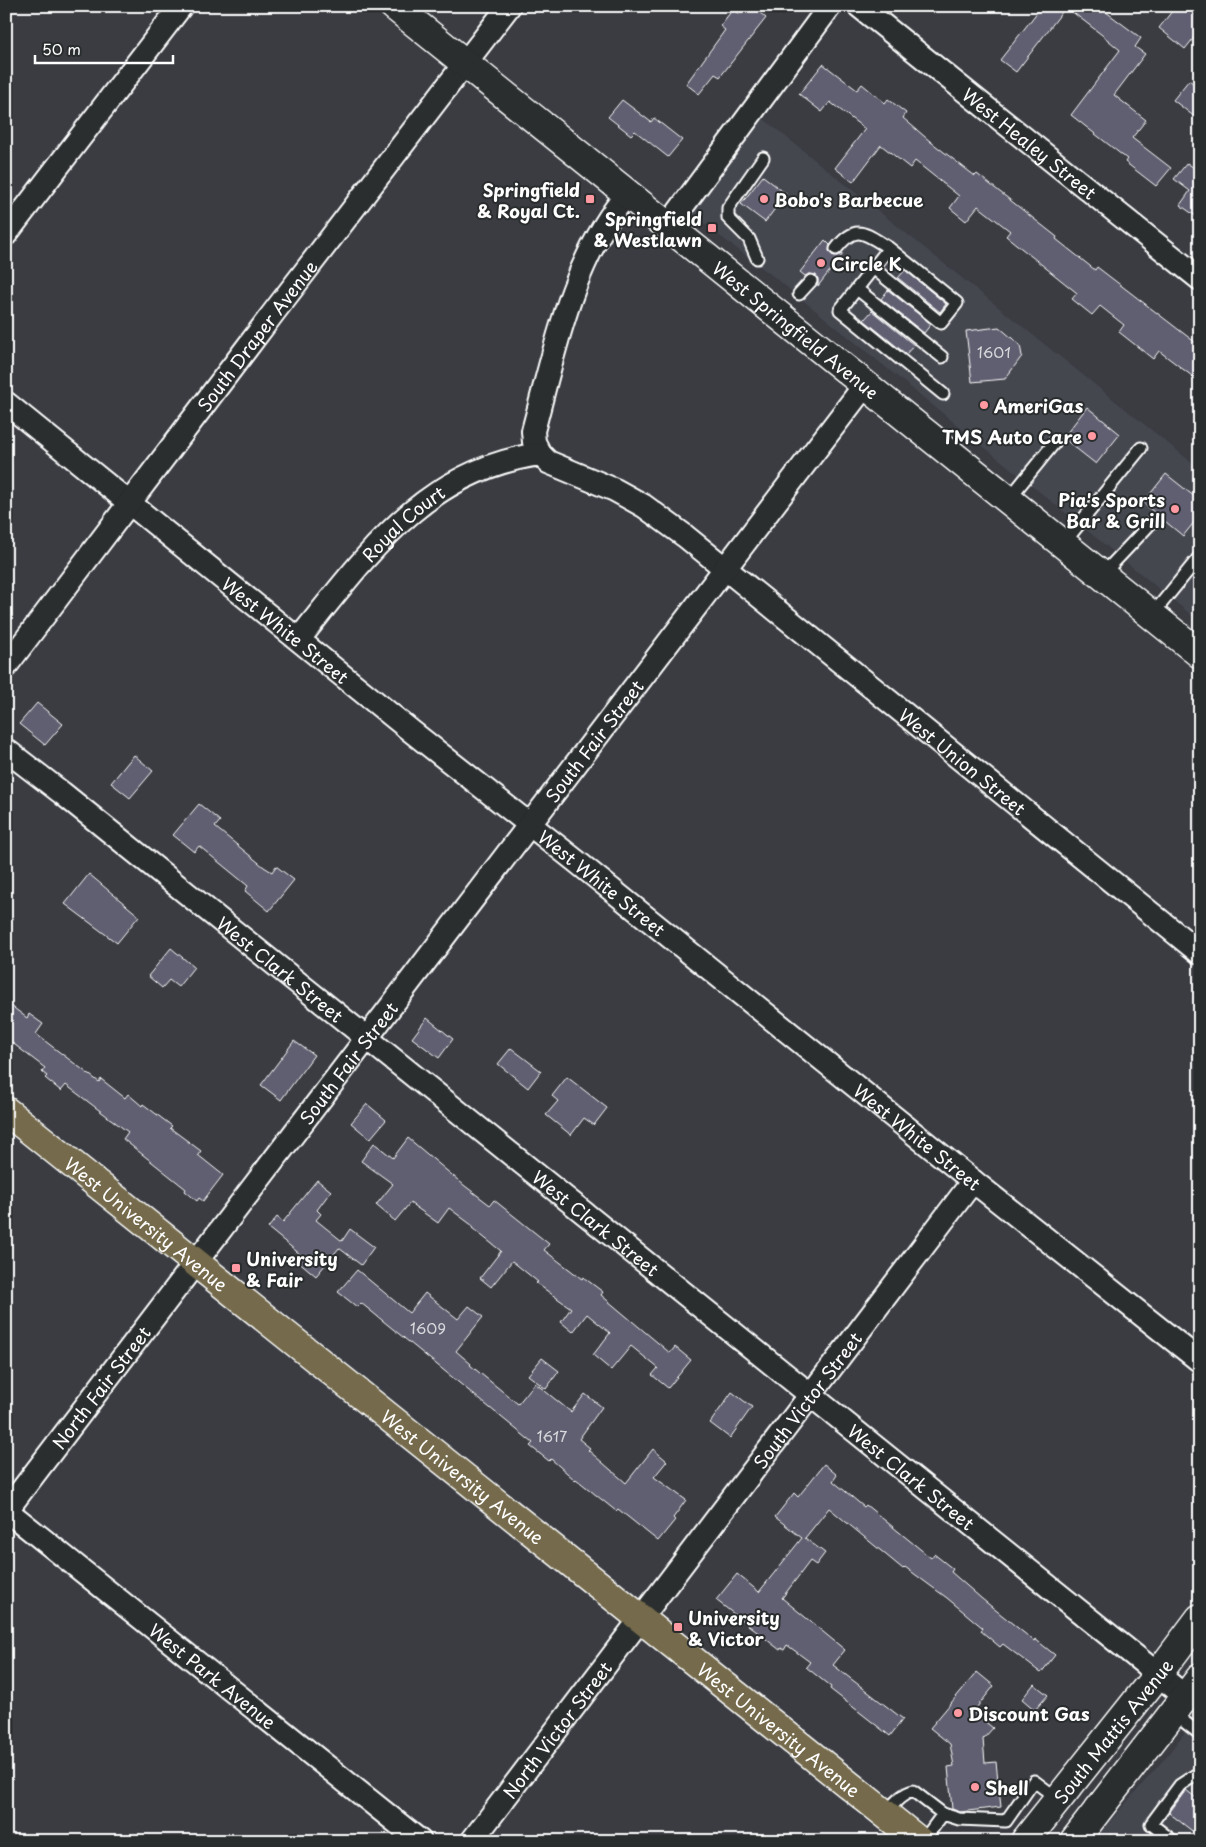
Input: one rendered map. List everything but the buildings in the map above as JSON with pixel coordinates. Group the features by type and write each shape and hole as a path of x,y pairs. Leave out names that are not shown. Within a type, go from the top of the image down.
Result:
{"main road":[{"name":"West Springfield Avenue","path":"394,6 1200,654"},
{"name":"West University Avenue","path":"6,1111 921,1841"},
{"name":"South Mattis Avenue","path":"1028,1819 1058,1799 1158,1674 1200,1618"},
{"path":"1074,1841 1190,1693"}],"street":[{"path":"6,234 181,6"},
{"name":"South Draper Avenue","path":"6,666 509,6"},
{"path":"668,226 830,6"},
{"name":"West Healey Street","path":"859,6 1200,279"},
{"path":"627,194 612,212 600,231 562,321 533,431 534,442 540,454 548,462 615,490 644,506 725,569"},
{"name":"South Fair Street","path":"195,1262 865,385"},
{"name":"West White Street","path":"6,403 973,1182 1200,1361"},
{"name":"Royal Court","path":"299,639 360,564 393,527 417,506 473,473 500,463 540,454"},
{"name":"West Union Street","path":"725,569 1200,953"},
{"name":"West Clark Street","path":"6,750 1158,1674 1190,1693"},
{"name":"South Victor Street","path":"641,1618 973,1182"},
{"name":"North Fair Street","path":"7,1510 195,1262"},
{"name":"West Park Avenue","path":"7,1510 420,1841"},
{"name":"North Victor Street","path":"472,1841 641,1618"}],"lane":[{"path":"757,258 749,239 728,218 728,208 763,158"},
{"path":"836,249 846,237 854,233 867,235 888,248 957,303 941,323 873,268"},
{"path":"888,248 840,310 943,394"},
{"path":"799,294 811,281"},
{"path":"857,289 942,357"},
{"path":"1008,500 1055,442"},
{"path":"1063,544 1141,448"},
{"path":"1102,575 1151,523"},
{"path":"1152,615 1200,556"},
{"path":"1190,1693 1200,1734"},
{"path":"1173,1841 1151,1824 1180,1785 1200,1772"},
{"path":"885,1814 900,1797 913,1791 942,1814 959,1819 1006,1821 1028,1819 1034,1781 1058,1799"},
{"path":"921,1841 942,1814"}],"path":[{"path":"1109,1835 1117,1841"}],"shaded area":[{"path":"744,103 1200,469 1200,622 778,280 671,199"},
{"path":"1200,1713 1200,1841 1093,1841 1165,1758"}],"place":[{"name":"Springfield & Royal Ct.","path":"590,199"},
{"name":"Bobo's Barbecue","path":"764,199"},
{"name":"Springfield & Westlawn","path":"712,228"},
{"name":"Circle K","path":"821,263"},
{"name":"AmeriGas","path":"984,405"},
{"name":"TMS Auto Care","path":"1092,436"},
{"name":"Pia's Sports Bar & Grill","path":"1175,509"},
{"name":"University & Fair","path":"236,1268"},
{"name":"University & Victor","path":"678,1627"},
{"name":"Discount Gas","path":"958,1713"},
{"name":"Shell","path":"975,1787"}]}
